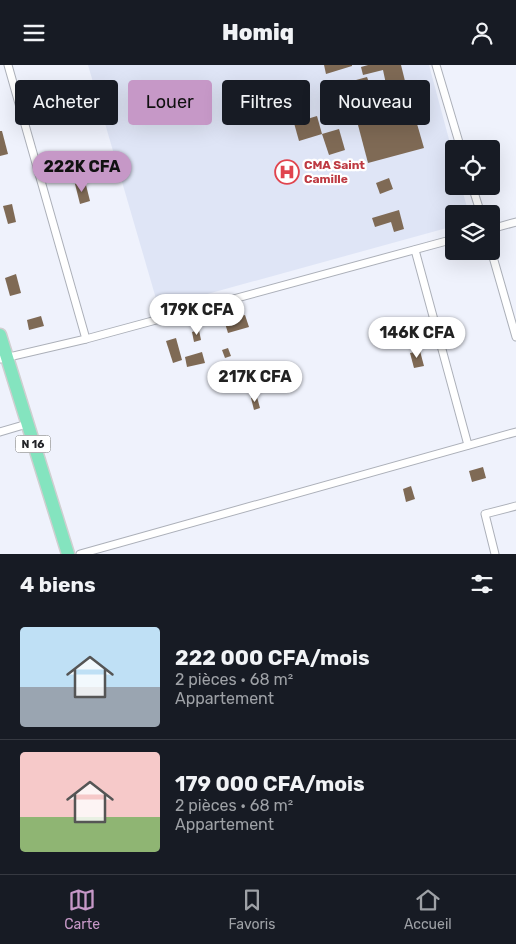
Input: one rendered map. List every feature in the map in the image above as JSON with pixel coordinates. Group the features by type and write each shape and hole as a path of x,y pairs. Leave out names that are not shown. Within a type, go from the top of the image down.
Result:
{"highway":[{"name":"N 16","path":"0,335 4,358 68,554"}],"street":[{"path":"8,65 86,339"},
{"path":"436,65 458,140"},
{"path":"500,226 516,222"},
{"path":"4,358 86,339 445,242"},
{"path":"415,250 468,445"},
{"path":"494,260 516,337"},
{"path":"0,432 27,424"},
{"path":"80,554 516,432"},
{"path":"495,554 485,514 516,506"}],"shaded area":[{"name":"CMA Saint Camille","path":"88,65 429,65 449,140 445,140 445,195 464,195 466,205 445,205 445,228 164,306 157,302 105,125 118,125 118,80 92,80"}],"building":[{"path":"324,65 352,65 352,66 326,74"},
{"path":"368,65 401,65 405,80 385,80 383,70 363,75 361,67"},
{"path":"367,77 368,80 356,80"},
{"path":"317,116 322,134 299,141 295,125 310,125 310,118"},
{"path":"358,125 417,125 424,148 368,163"},
{"path":"339,129 345,150 329,155 322,134"},
{"path":"0,131 2,131 8,154 0,156"},
{"path":"389,178 393,189 380,194 376,183"},
{"path":"85,181 90,201 80,204 75,184"},
{"path":"12,204 16,222 8,224 3,206"},
{"path":"399,210 404,229 394,232 391,222 375,227 372,218"},
{"path":"16,274 21,293 10,296 5,278"},
{"path":"245,315 249,327 228,333 224,320"},
{"path":"41,316 44,326 29,330 27,320"},
{"path":"199,330 201,340 194,342 192,332"},
{"path":"176,338 182,360 173,363 166,341"},
{"path":"228,348 231,356 225,358 222,350"},
{"path":"420,351 424,366 414,368 410,353"},
{"path":"202,352 205,363 187,367 185,357"},
{"path":"257,397 260,408 254,410 251,398"},
{"path":"483,467 486,478 472,482 469,471"},
{"path":"411,486 415,499 406,502 403,489"}],"place":[{"name":"CMA Saint Camille","path":"287,172"}]}
